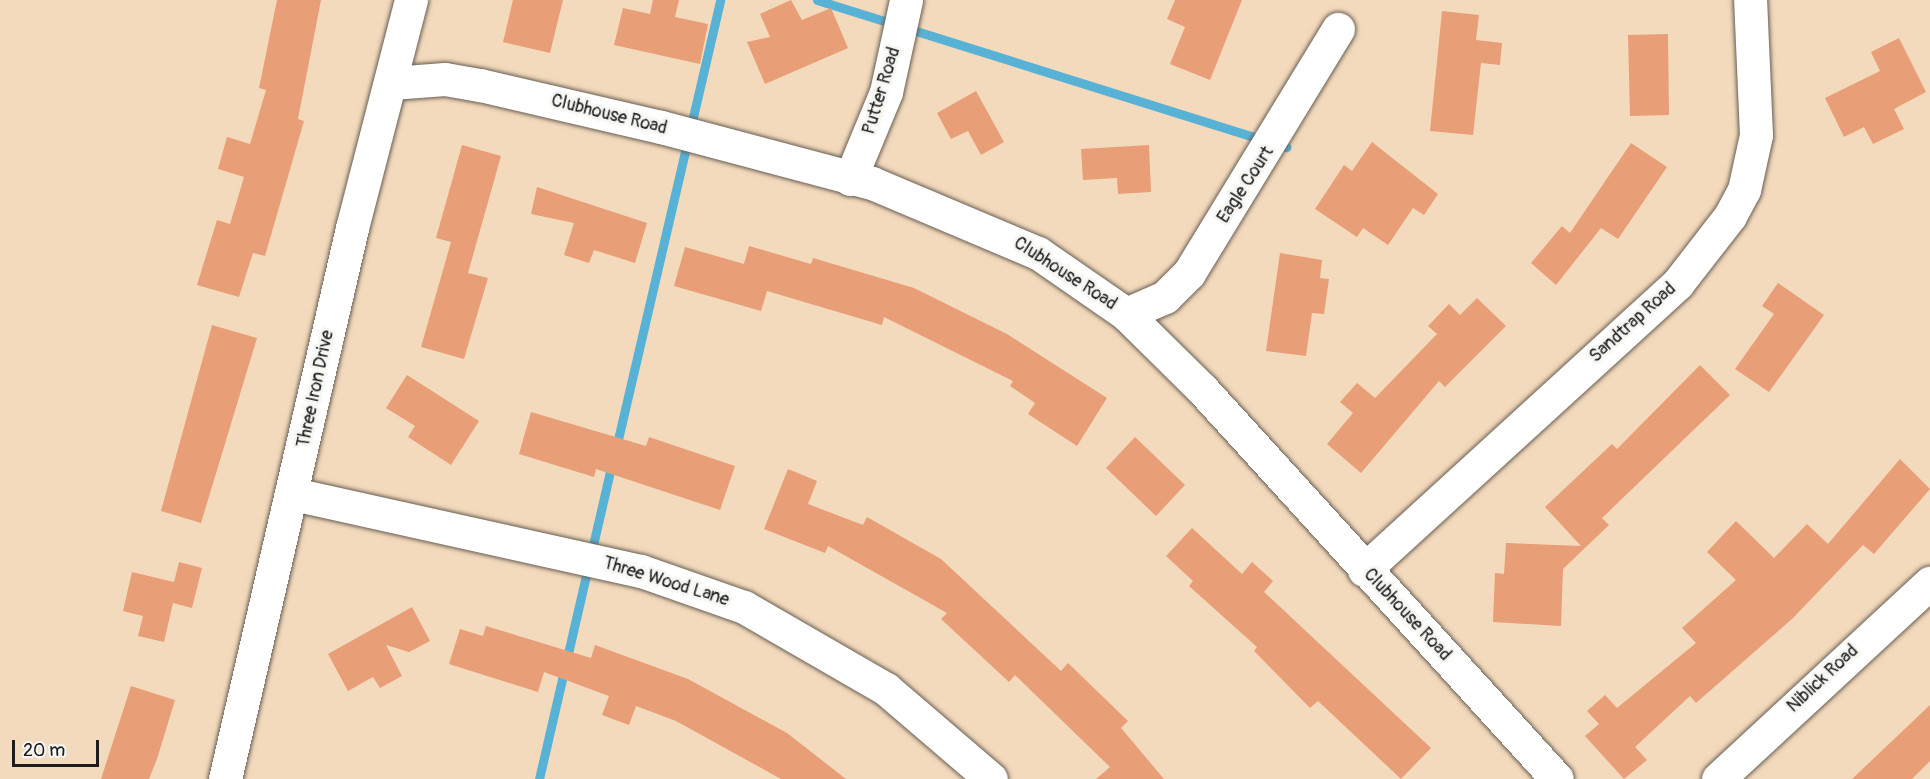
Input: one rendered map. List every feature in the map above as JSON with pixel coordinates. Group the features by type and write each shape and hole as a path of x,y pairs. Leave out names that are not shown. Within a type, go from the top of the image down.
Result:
{"street":[{"name":"Three Iron Drive","path":"225,779 411,0"},
{"name":"Putter Road","path":"850,179 886,92 906,0"},
{"name":"Sandtrap Road","path":"1364,570 1678,283 1730,216 1744,190 1756,135 1750,0"},
{"name":"Eagle Court","path":"1126,314 1165,297 1189,273 1338,29"},
{"name":"Clubhouse Road","path":"391,83 444,79 480,85 903,194 1004,235 1126,314 1284,477 1364,570 1557,779"},
{"name":"Three Wood Lane","path":"293,494 641,571 744,607 886,689 991,779"},
{"name":"Niblick Road","path":"1719,779 1930,583"}],"building":[{"path":"277,0 321,0 298,119 304,121 265,256 253,253 239,297 197,285 217,220 230,224 244,177 218,169 227,137 250,144 266,90 259,88"},
{"path":"513,0 563,0 550,53 503,42"},
{"path":"653,0 679,0 675,17 708,24 700,64 614,45 623,8 650,14"},
{"path":"791,0 802,20 831,8 848,48 765,84 747,42 770,37 760,14"},
{"path":"1175,0 1242,0 1210,80 1170,64 1185,27 1167,19"},
{"path":"1442,11 1479,15 1476,40 1502,43 1500,65 1481,63 1473,135 1430,131"},
{"path":"1668,34 1669,115 1630,116 1628,35"},
{"path":"1899,38 1926,92 1894,109 1904,129 1873,144 1864,127 1844,137 1825,98 1880,71 1871,52"},
{"path":"976,91 1004,142 981,155 968,131 951,139 937,113"},
{"path":"1372,142 1438,194 1424,215 1413,208 1388,245 1363,228 1357,237 1315,209 1344,165 1352,171"},
{"path":"1631,143 1667,167 1618,239 1601,228 1556,285 1531,263 1562,226 1570,233"},
{"path":"462,145 501,156 468,273 488,278 464,359 421,347 451,242 436,238"},
{"path":"1149,145 1151,192 1118,194 1117,178 1083,180 1081,149"},
{"path":"537,187 647,223 635,263 594,250 589,263 564,255 574,223 531,214"},
{"path":"749,246 811,264 813,258 914,288 1007,334 1107,398 1077,446 1028,414 1035,403 1010,386 1013,381 884,317 882,325 767,291 761,311 674,286 685,247 744,264"},
{"path":"1280,253 1322,260 1320,278 1329,279 1324,314 1312,313 1306,356 1266,351"},
{"path":"1778,283 1824,315 1769,392 1735,369 1774,314 1762,306"},
{"path":"1477,298 1506,326 1445,387 1439,381 1361,473 1327,444 1353,413 1340,402 1357,383 1375,398 1437,334 1428,326 1449,304 1460,315"},
{"path":"212,325 257,338 201,523 161,511"},
{"path":"1700,365 1730,395 1602,518 1609,525 1563,569 1561,626 1493,622 1495,573 1504,574 1506,543 1581,546 1545,507 1612,444 1617,449"},
{"path":"407,375 479,421 451,465 408,437 415,426 386,408"},
{"path":"531,412 646,446 649,437 735,466 720,510 596,469 594,477 519,454"},
{"path":"1135,437 1185,485 1156,516 1106,468"},
{"path":"1900,459 1930,489 1874,554 1863,545 1793,618 1696,703 1690,696 1635,747 1647,760 1624,779 1585,736 1599,724 1587,711 1605,695 1617,708 1696,643 1682,628 1736,580 1707,552 1736,521 1774,558 1807,524 1828,544"},
{"path":"788,469 817,481 808,504 863,525 867,517 941,559 1061,671 1068,663 1128,721 1121,728 1164,779 1096,779 1110,767 1015,675 1009,682 941,619 947,613 828,546 825,553 764,529"},
{"path":"1192,528 1242,574 1252,562 1273,581 1264,592 1431,748 1401,779 1318,701 1310,708 1254,651 1257,647 1189,586 1193,581 1166,556"},
{"path":"179,562 202,568 192,608 173,603 164,642 138,636 143,616 123,611 132,572 174,582"},
{"path":"412,607 430,641 409,652 386,645 402,676 380,688 373,677 348,691 328,654"},
{"path":"486,626 591,658 595,645 688,679 787,733 846,779 781,779 676,721 636,706 629,725 602,715 609,696 544,672 538,692 449,664 460,629 483,636"},
{"path":"131,686 175,700 157,759 149,779 101,779"},
{"path":"1930,705 1930,761 1912,779 1852,779"}],"waterway":[{"path":"616,448 720,0"},
{"path":"817,0 1287,147"},
{"path":"539,779 612,464"}]}
